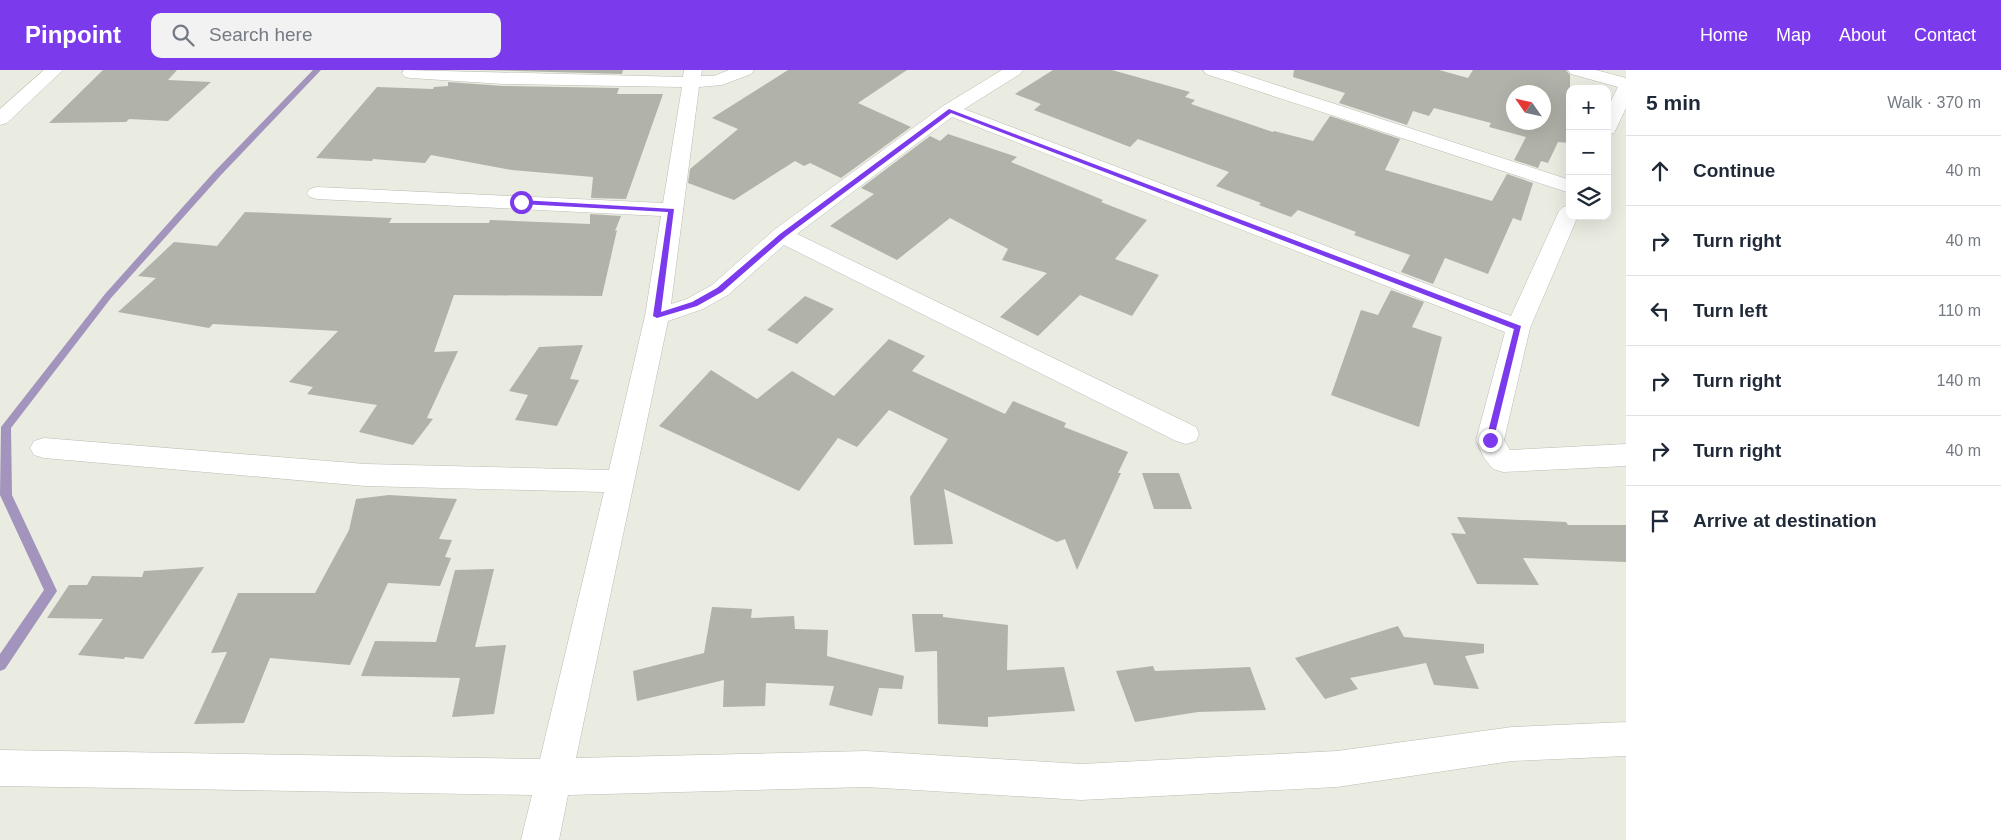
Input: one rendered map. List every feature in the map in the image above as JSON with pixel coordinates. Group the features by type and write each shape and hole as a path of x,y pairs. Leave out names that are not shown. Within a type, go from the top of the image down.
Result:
{"street":[{"path":"0,119 54,70"},
{"path":"411,73 503,79 693,76 716,81 744,70"},
{"path":"657,316 695,304 720,290 782,235 950,110 1014,70"},
{"path":"1212,70 1566,187"},
{"path":"1577,70 1626,84"},
{"path":"540,840 657,316 671,210 693,76"},
{"path":"1611,121 1626,89"},
{"path":"950,110 1518,328"},
{"path":"317,193 671,210"},
{"path":"1566,219 1518,328 1490,440 1494,451 1503,460 1626,455"},
{"path":"782,235 1186,434"},
{"path":"44,448 366,475 620,481"},
{"path":"0,768 553,777 866,769 1081,782 1337,769 1512,744 1626,739"}],"building":[{"path":"103,70 177,70 168,80 211,82 168,121 129,119 126,122 49,123"},
{"path":"479,70 623,70 622,74"},
{"path":"788,70 907,70 858,103 911,127 841,178 810,163 804,166 795,161 734,200 688,183 690,169 738,129 712,118"},
{"path":"1053,70 1112,70 1190,92 1185,97 1195,100 1191,104 1273,132 1313,141 1330,116 1400,139 1385,170 1492,201 1507,174 1533,183 1521,221 1513,218 1488,274 1445,258 1433,284 1401,272 1410,255 1354,235 1356,232 1298,210 1291,217 1216,186 1229,172 1138,139 1130,147 1034,110 1041,104 1015,94"},
{"path":"1294,70 1439,70 1468,78 1473,70 1566,70 1570,75 1570,85 1566,85 1566,143 1558,142 1548,163 1541,161 1538,168 1514,160 1526,137 1489,127 1491,123 1434,108 1429,116 1413,111 1407,125 1339,103 1345,93 1293,77"},
{"path":"448,82 503,86 619,88 617,94 663,94 626,199 591,198 593,177 512,170 431,155 425,163 373,159 372,161 316,158 377,87 433,89 434,87 448,86"},
{"path":"948,134 1017,157 1011,162 1147,220 1115,259 1159,275 1132,316 1080,295 1038,336 1000,317 1047,273 1002,260 1008,249 950,218 897,260 830,226 874,194 861,188 930,136 940,141"},
{"path":"245,212 392,218 389,223 489,223 490,220 590,224 590,214 621,216 615,231 617,230 602,296 454,295 434,352 458,351 427,418 433,419 413,445 359,432 377,405 307,394 313,387 289,382 338,331 213,324 209,328 118,312 156,278 138,276 174,242 217,246"},
{"path":"1391,290 1424,302 1412,327 1442,337 1419,427 1331,395 1361,310 1378,315"},
{"path":"805,296 834,309 797,344 767,330"},
{"path":"889,339 925,356 912,371 1005,414 1013,401 1066,423 1064,427 1128,452 1118,473 1121,473 1077,570 1065,539 1057,542 944,489 953,544 914,545 910,497 948,439 889,410 857,447 838,438 799,491 659,426 711,370 757,399 792,371 834,396"},
{"path":"583,345 570,379 579,380 557,426 515,420 528,395 509,391 539,347"},
{"path":"1142,473 1179,473 1192,509 1154,509"},
{"path":"389,495 457,499 439,539 452,540 445,557 451,558 440,586 388,583 350,665 270,658 244,723 194,724 227,652 211,653 238,593 315,593 349,530 356,499"},
{"path":"1457,517 1566,522 1568,525 1626,525 1626,562 1523,558 1539,585 1477,584 1451,533 1466,534"},
{"path":"204,567 143,659 78,655 103,619 47,618 69,585 87,585 92,576 142,577 144,571"},
{"path":"494,569 475,647 506,645 494,714 452,717 460,678 361,676 375,641 436,642 455,570"},
{"path":"712,607 752,609 751,618 794,616 795,629 828,630 827,656 904,676 902,689 879,688 872,716 829,705 834,686 766,683 765,706 723,707 724,680 637,701 633,671 704,653"},
{"path":"912,614 943,614 943,617 1008,625 1007,670 1064,667 1075,711 988,717 988,727 938,724 937,651 915,652"},
{"path":"1398,626 1404,637 1484,644 1484,653 1465,656 1479,689 1434,685 1426,663 1350,678 1358,689 1325,699 1295,658"},
{"path":"1153,666 1155,671 1250,667 1266,710 1198,712 1135,722 1116,671"}],"waterway":[{"path":"0,665 51,591 6,495 6,427 108,296 218,173 317,70"}],"route":[{"path":"521,202 671,210 657,316 695,304 720,290 782,235 950,110 1518,328 1490,440"}]}
